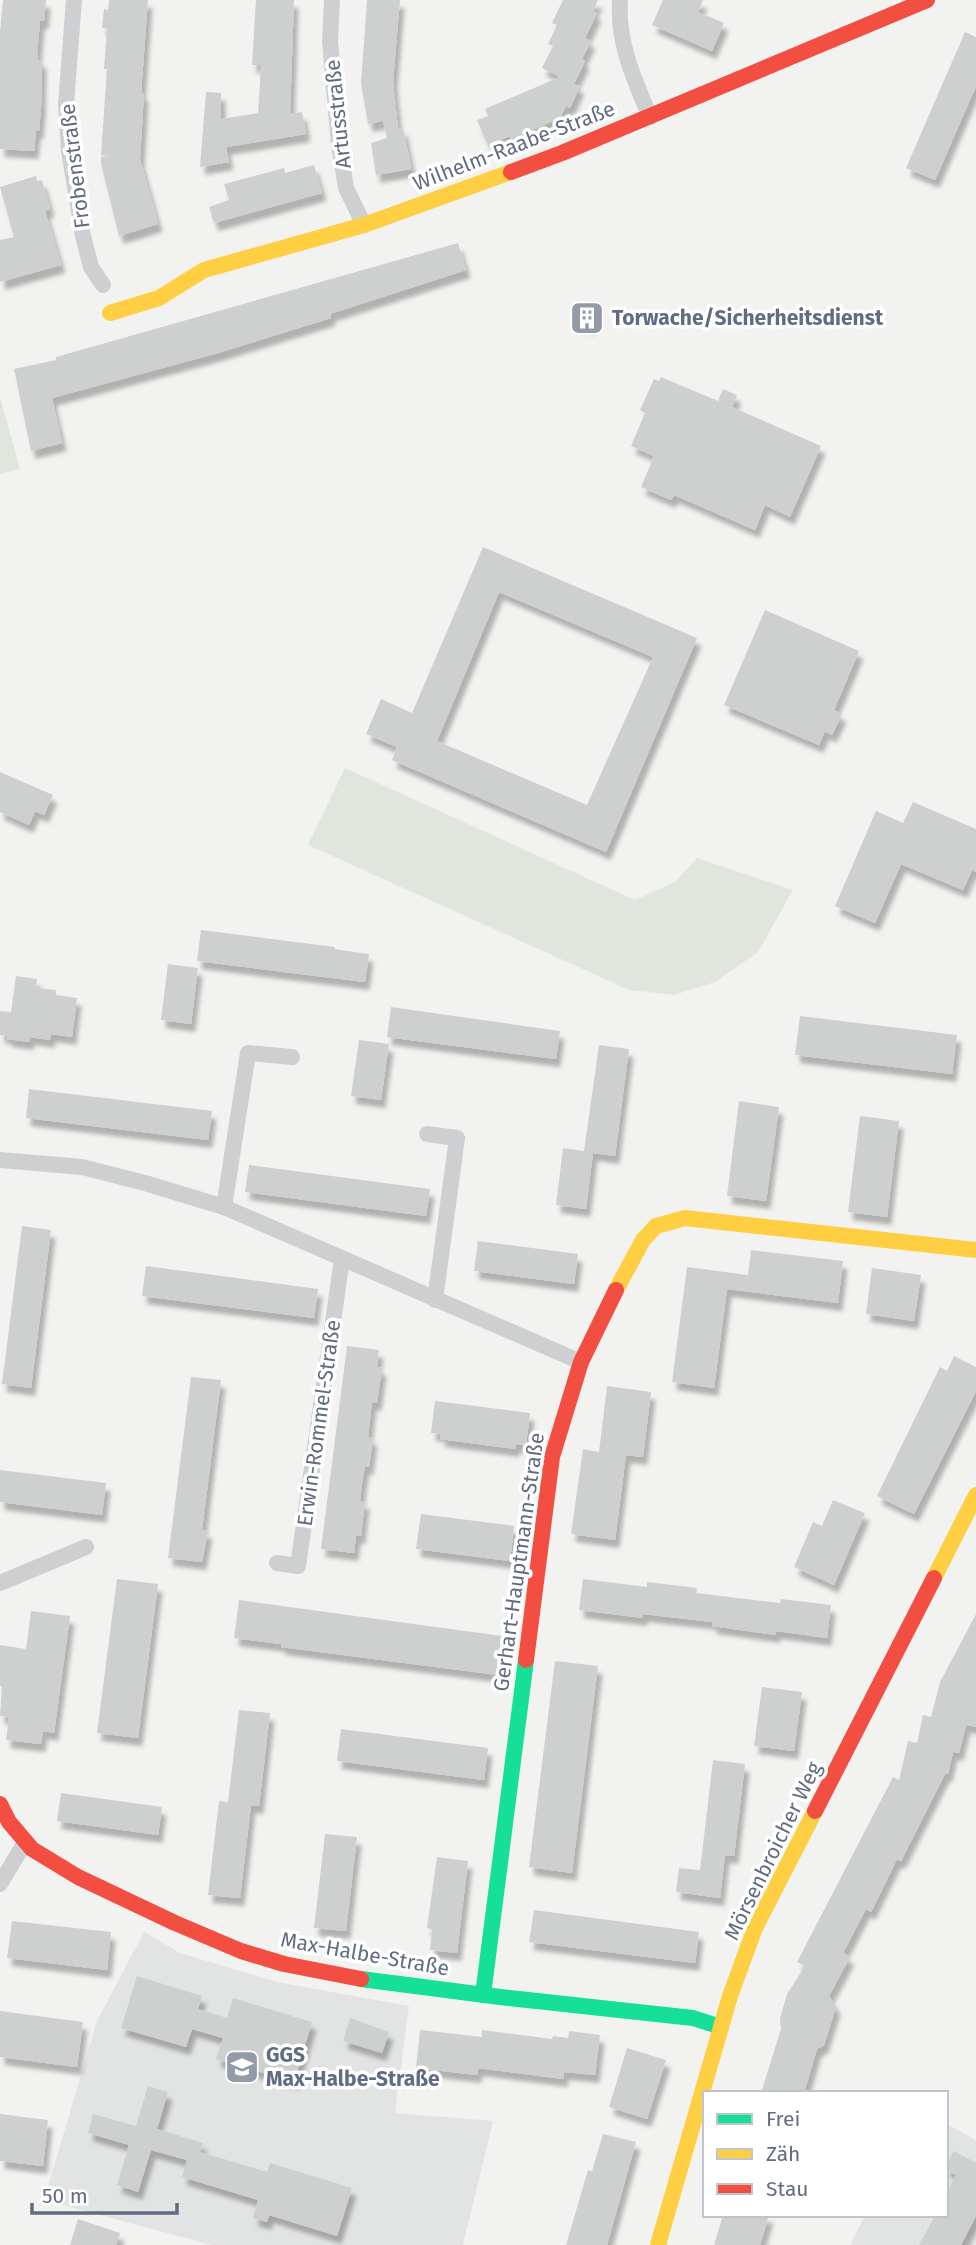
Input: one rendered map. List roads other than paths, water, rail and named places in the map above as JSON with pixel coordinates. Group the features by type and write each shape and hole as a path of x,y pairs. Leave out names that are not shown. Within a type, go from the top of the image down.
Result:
{"street":[{"name":"Frobenstraße","path":"74,0 66,104 69,151 83,236 91,267 103,285"},
{"name":"Artusstraße","path":"332,0 330,41 339,145 346,188 364,225"},
{"path":"620,0 622,34 629,66 650,117"},
{"name":"Wilhelm-Raabe-Straße","path":"110,313 159,298 204,270 364,225 562,153 928,0"},
{"path":"224,1207 248,1053 292,1056"},
{"path":"427,1135 457,1138 435,1300"},
{"path":"0,1160 82,1167 224,1207 581,1363"},
{"name":"Gerhart-Hauptmann-Straße","path":"483,1995 552,1457 581,1363 629,1263 643,1240 656,1226 685,1218 976,1250"},
{"name":"Erwin-Rommel-Straße","path":"277,1563 298,1566 342,1259"},
{"name":"Mörsenbroicher Weg","path":"658,2245 721,2027 755,1928 976,1495"},
{"path":"0,1583 86,1547"},
{"path":"0,1804 10,1826 24,1844 0,1884"},
{"name":"Max-Halbe-Straße","path":"24,1844 75,1875 139,1906 236,1948 282,1963 377,1982 693,2018 721,2027"}],"place":[{"name":"Torwache/Sicherheitsdienst","path":"587,318"},
{"name":"GGS Max-Halbe-Straße","path":"242,2067"}]}
